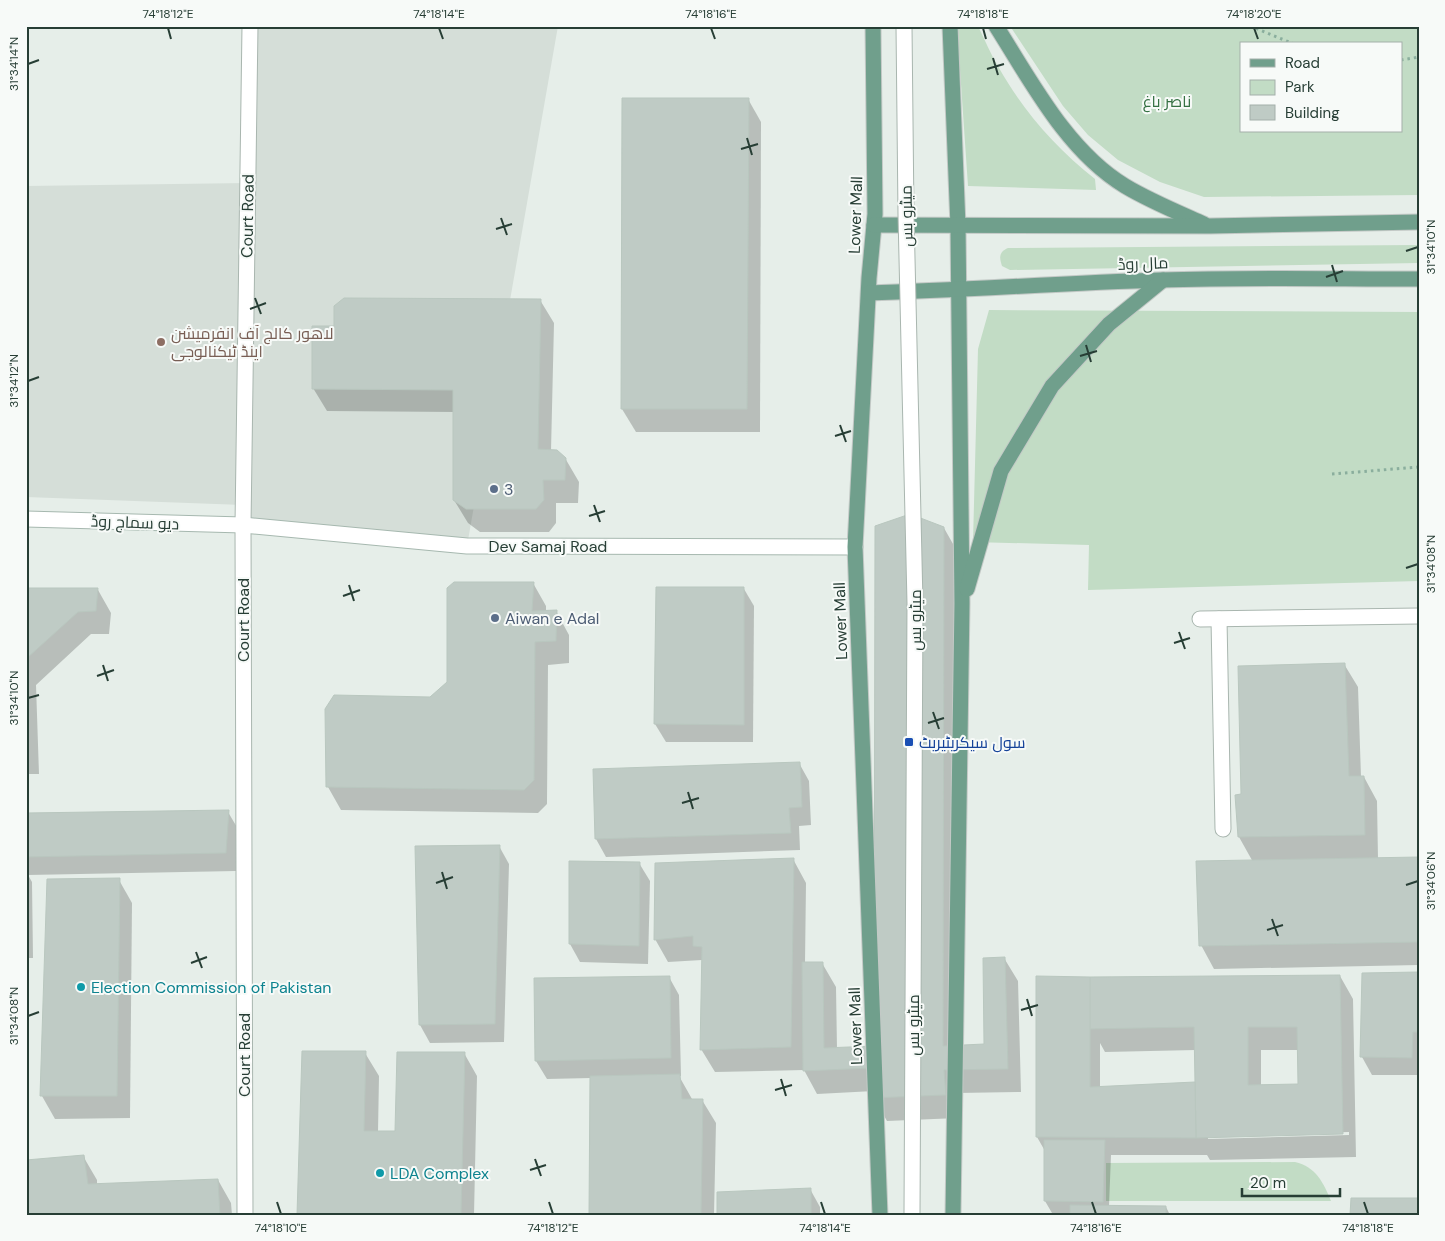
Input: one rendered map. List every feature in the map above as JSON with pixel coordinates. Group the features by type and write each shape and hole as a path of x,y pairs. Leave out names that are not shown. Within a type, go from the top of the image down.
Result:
{"main road":[{"name":"Lower Mall","path":"873,26 874,225 868,294 855,547 880,1215"},
{"path":"950,26 958,226 962,603 953,1215"},
{"path":"996,26 1038,92 1072,140 1104,172 1124,186 1160,205 1210,226"},
{"path":"874,225 1210,226 1419,222"},
{"name":"مال روڈ","path":"868,294 1163,280 1419,279"},
{"path":"962,603 1002,471 1052,386 1109,324 1163,280"}],"street":[{"name":"Court Road","path":"245,1215 243,525 250,26"},
{"name":"میٹرو بس","path":"904,26 906,235 915,603 912,1215"},
{"name":"دیو سماج روڈ","path":"26,519 243,525"},
{"name":"Dev Samaj Road","path":"243,525 467,546 855,547"},
{"path":"1200,619 1419,616"},
{"path":"1219,619 1223,829"}],"path":[{"path":"1250,26 1289,42"},
{"path":"1402,60 1419,57"},
{"path":"1332,474 1419,467"}],"shaded area":[{"path":"251,26 558,26 467,546 243,525 243,505 26,497 26,186 248,183"}],"green space":[{"path":"957,26 978,26 996,63 1019,100 1054,142 1095,179 1096,190 968,186"},
{"name":"ناصر باغ","path":"1010,26 1419,26 1419,195 1204,197 1160,182 1118,160 1088,135 1063,106"},
{"path":"1419,245 1419,263 1010,270 1002,266 1000,257 1001,253 1008,248"},
{"path":"989,310 1419,312 1419,581 1088,590 1089,545 973,542 978,349"},
{"path":"1295,1162 1302,1164 1318,1176 1331,1201 1106,1201 1106,1163"}],"building":[{"path":"622,98 749,98 747,409 621,409"},
{"path":"344,298 541,299 538,449 557,450 566,458 565,480 543,480 544,500 536,509 466,509 453,500 453,390 312,389 312,326 334,326 334,306"},
{"name":"سول سیکریٹیریٹ","path":"910,514 944,527 943,1046 984,1044 983,958 1005,957 1008,1069 944,1070 946,1095 872,1098 872,1068 803,1071 802,962 823,962 824,1048 874,1046 875,526"},
{"path":"454,582 534,582 532,611 557,610 556,641 535,642 534,780 524,790 326,787 325,709 334,695 430,697 447,682 447,588"},
{"path":"656,587 744,587 744,725 654,724"},
{"path":"26,588 98,588 96,611 78,612 26,659"},
{"path":"1345,663 1349,776 1364,776 1365,835 1238,837 1235,795 1241,794 1238,666"},
{"path":"800,762 802,807 789,808 791,833 595,839 593,769"},
{"path":"229,810 226,853 26,857 26,813"},
{"path":"500,845 495,1024 419,1025 415,846"},
{"path":"1419,857 1419,942 1199,946 1196,861"},
{"path":"794,858 791,1047 700,1050 702,947 693,946 693,936 654,940 655,863"},
{"path":"569,861 640,862 639,946 569,944"},
{"name":"Election Commission of Pakistan","path":"120,878 117,1096 40,1096 47,879"},
{"path":"1419,972 1419,1032 1413,1032 1412,1058 1360,1057 1362,973"},
{"path":"1340,975 1343,1134 1196,1138 1194,1027 1090,1029 1090,977","holes":["1248,1027 1297,1027 1298,1084 1248,1085"]},
{"path":"670,976 671,1058 535,1061 534,978"},
{"path":"1036,976 1090,977 1090,1087 1195,1082 1196,1138 1036,1137"},
{"name":"LDA Complex","path":"302,1051 366,1051 364,1131 395,1131 397,1052 465,1052 461,1215 297,1215"},
{"path":"680,1074 682,1099 703,1099 701,1215 589,1215 590,1076"},
{"path":"1044,1140 1105,1140 1103,1202 1044,1201"},
{"path":"84,1155 88,1184 218,1179 220,1215 26,1215 26,1160"},
{"path":"811,1188 811,1215 717,1215 717,1192"},
{"path":"1351,1198 1419,1198 1419,1215 1350,1215"},
{"path":"1070,1205 1166,1206 1166,1215 1070,1215"}],"place":[{"name":"لاھور کالج آف انفرمیشن اینڈ ٹیکنالوجی","path":"161,342"},
{"name":"3","path":"494,489"},
{"name":"Aiwan e Adal","path":"495,618"},
{"name":"سول سیکریٹیریٹ","path":"909,742"},
{"name":"Election Commission of Pakistan","path":"81,987"},
{"name":"LDA Complex","path":"380,1173"}]}
